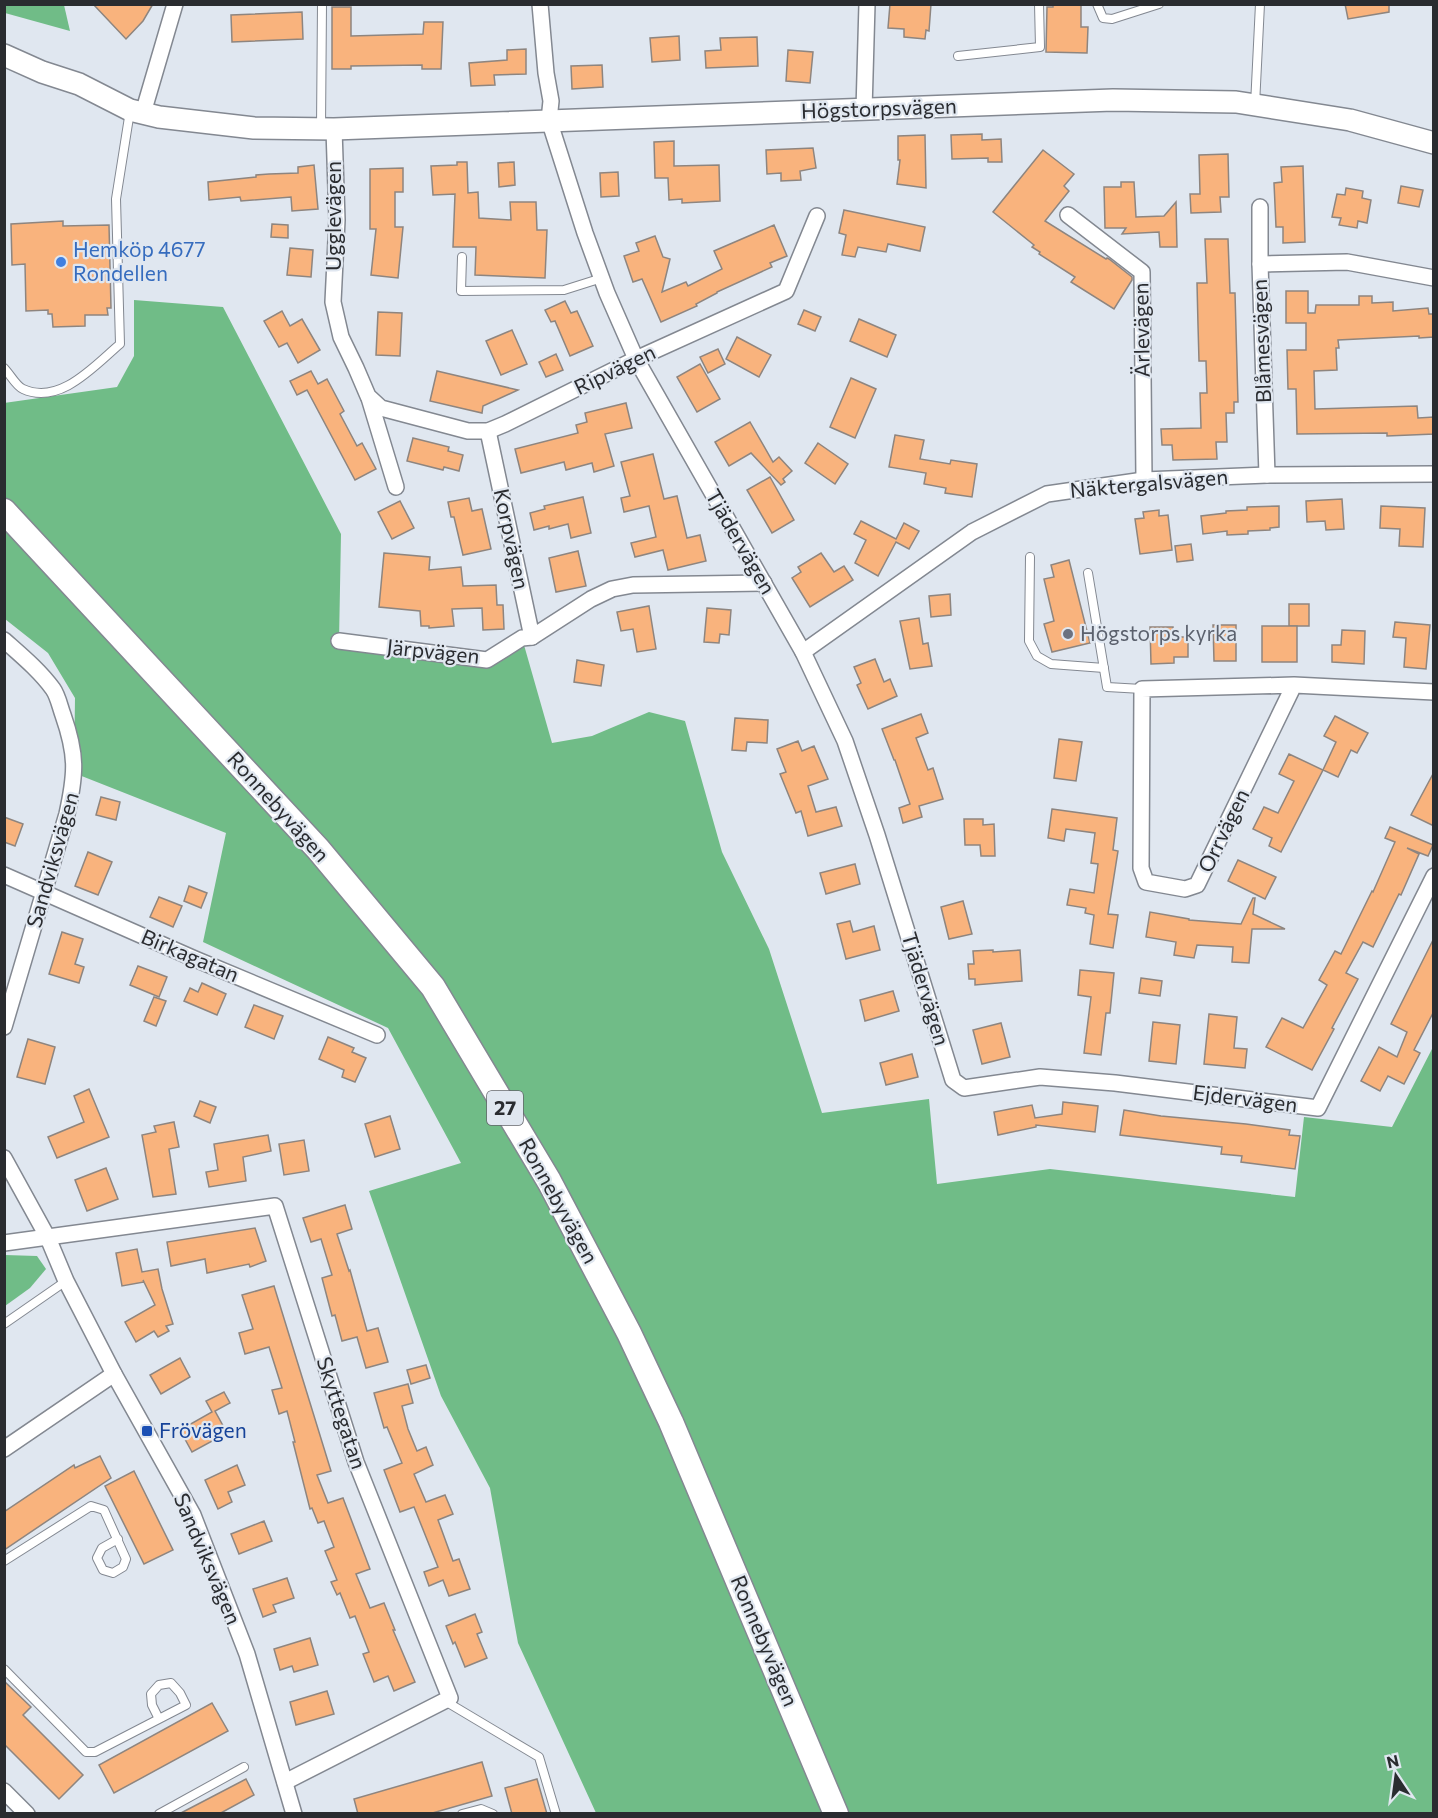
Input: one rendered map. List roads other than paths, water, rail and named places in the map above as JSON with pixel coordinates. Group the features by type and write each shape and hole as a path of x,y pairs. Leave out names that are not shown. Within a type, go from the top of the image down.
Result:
{"main road":[{"name":"Ronnebyvägen","path":"4,511 318,849 433,987 549,1181 629,1333 671,1422 836,1814"}],"street":[{"path":"136,111 175,4"},
{"name":"Tjädervägen","path":"540,4 551,101 549,120 602,278 636,359 803,652 845,741 877,835 953,1080"},
{"path":"864,110 867,4"},
{"name":"Högstorpsvägen","path":"4,55 42,72 79,84 136,111 159,117 254,128 327,129 1113,100 1236,102 1350,120 1434,142"},
{"name":"Ugglevägen","path":"327,129 337,220 333,303 341,337 368,396"},
{"name":"Blåmesvägen","path":"1260,207 1267,475"},
{"name":"Ärlevägen","path":"1068,215 1142,272 1144,480"},
{"name":"Ripvägen","path":"488,431 636,359 786,291 817,216"},
{"path":"1260,264 1347,262 1434,278"},
{"path":"368,396 381,408 468,431 488,431"},
{"path":"368,396 396,487"},
{"name":"Korpvägen","path":"488,431 527,637"},
{"name":"Näktergalsvägen","path":"803,652 972,532 1047,494 1144,480 1267,475 1434,474"},
{"name":"Järpvägen","path":"339,641 488,660 591,598 612,589 633,585 764,583"},
{"name":"Sandviksvägen","path":"4,640 29,662 55,691 69,730 74,755 74,782 68,814 4,1027"},
{"path":"1142,689 1294,685 1434,692"},
{"name":"Orrvägen","path":"1142,689 1141,868 1146,882 1185,889 1197,885 1294,685"},
{"name":"Birkagatan","path":"4,875 195,959 377,1035"},
{"name":"Ejdervägen","path":"953,1080 964,1088 1040,1077 1115,1083 1318,1108 1434,876"},
{"name":"Sandviksvägen","path":"4,1158 48,1238 66,1281 114,1374 193,1515 247,1654 294,1814"},
{"name":"Skyttegatan","path":"4,1243 275,1206 356,1462 450,1698 444,1701"},
{"path":"4,1449 114,1374"},
{"path":"285,1782 444,1701"},
{"path":"4,1791 27,1814"}],"lane":[{"path":"322,4 322,112 327,129"},
{"path":"958,56 1040,47 1039,4"},
{"path":"1097,4 1103,18 1112,19 1159,4"},
{"path":"1255,105 1260,4"},
{"path":"4,368 22,388 41,394 68,387 120,344 116,199 136,111"},
{"path":"462,257 461,291 564,290 602,278"},
{"path":"1030,557 1029,641 1037,656 1051,664 1104,668"},
{"path":"1088,573 1107,687 1142,689"},
{"path":"4,1324 66,1281"},
{"path":"4,1561 91,1506 105,1510 118,1539 126,1559 123,1567 113,1573 103,1570 97,1558 102,1548 118,1539"},
{"path":"4,1669 86,1752 95,1752 159,1719 186,1705 180,1693 171,1683 159,1685 151,1694 152,1705 159,1719"},
{"path":"444,1701 539,1757 556,1814"},
{"path":"159,1814 244,1767"},
{"path":"462,1814 481,1809 493,1814"}],"place":[{"name":"Hemköp 4677 Rondellen","path":"61,262"},
{"name":"Högstorps kyrka","path":"1068,634"},
{"name":"Frövägen","path":"147,1431"}]}
